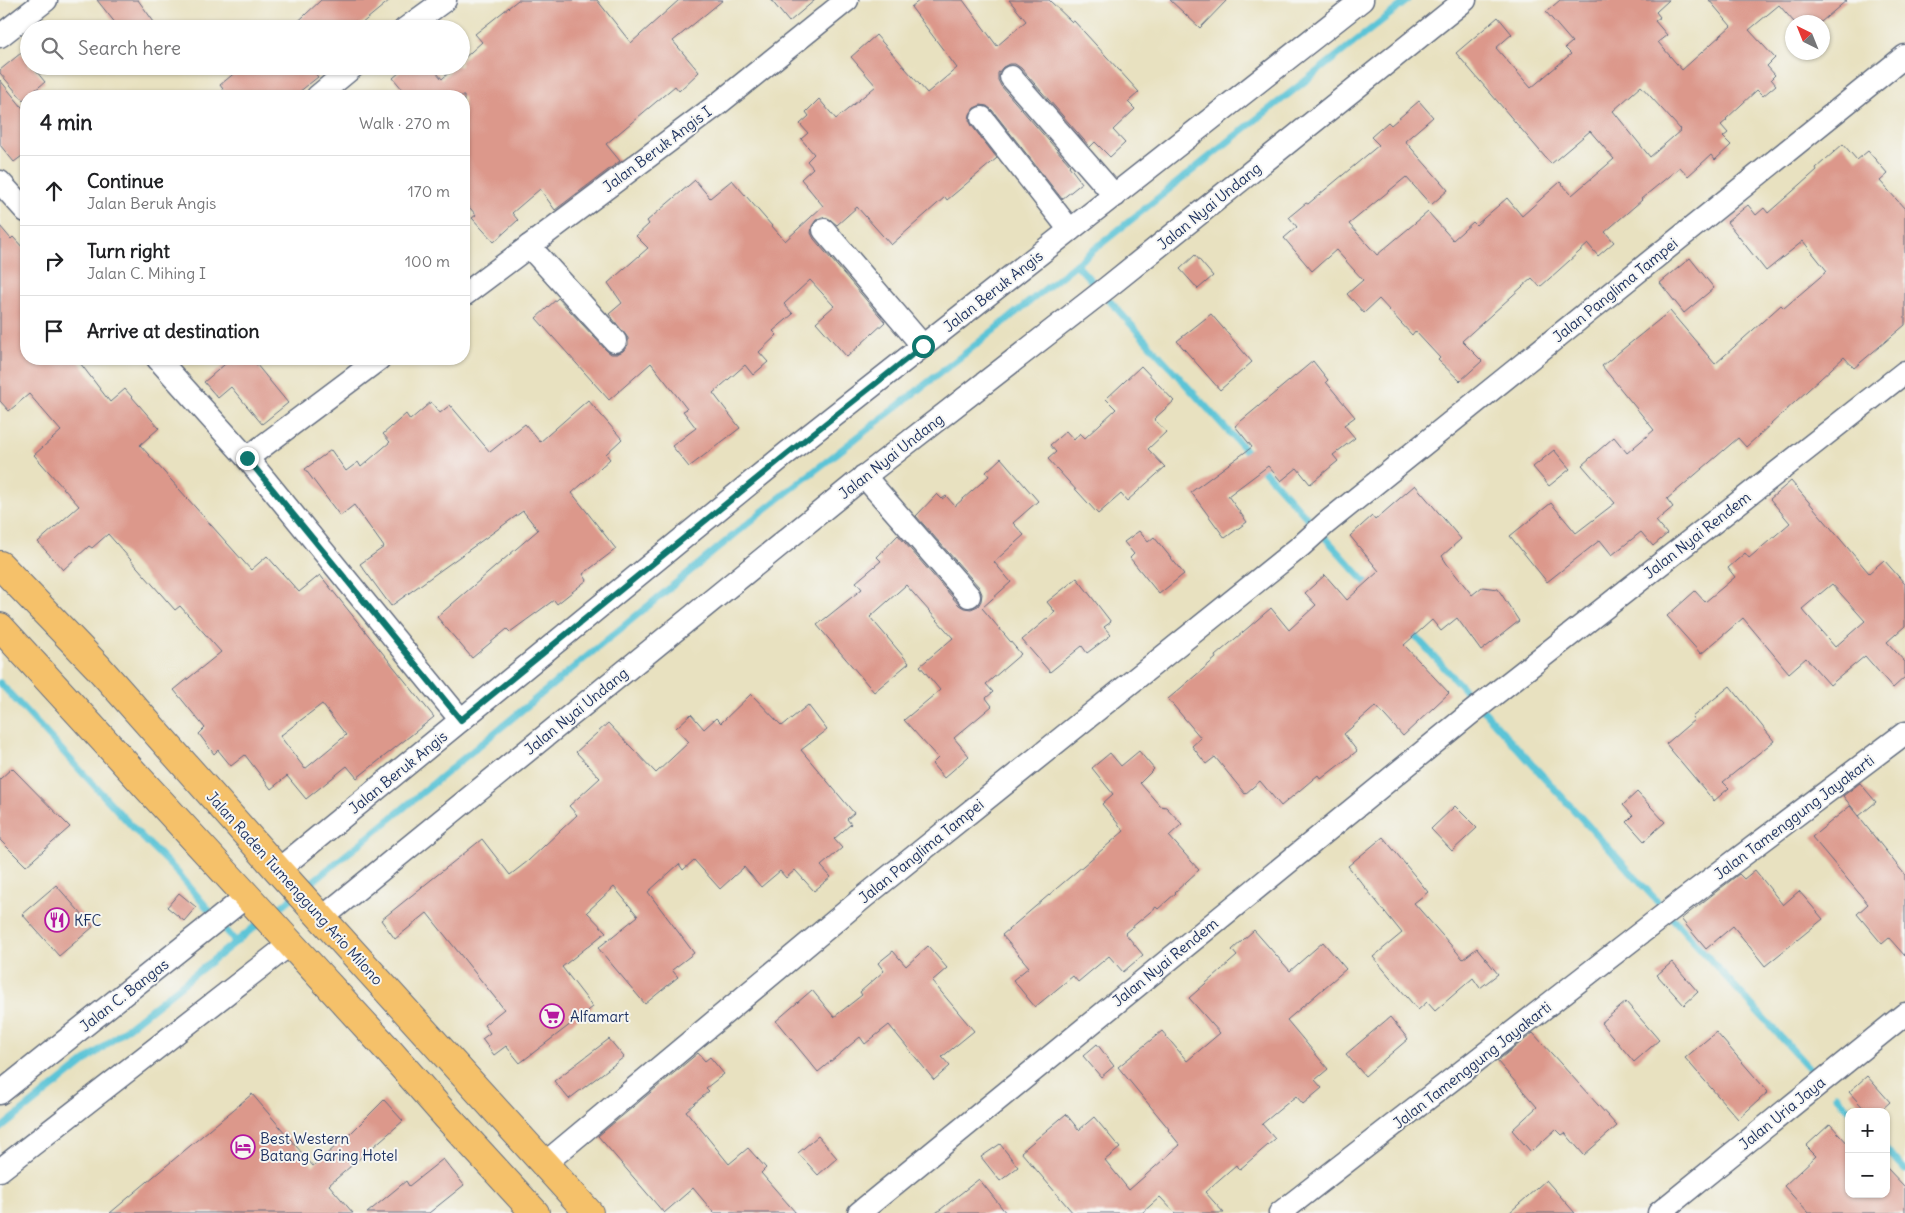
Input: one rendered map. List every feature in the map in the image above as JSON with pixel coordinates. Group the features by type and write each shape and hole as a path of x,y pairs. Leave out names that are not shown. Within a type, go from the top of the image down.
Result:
{"highway":[{"name":"Jalan Raden Tumenggung Ario Milono","path":"0,565 98,667 316,912 589,1213"},
{"path":"0,626 245,904 285,938 535,1213"},
{"path":"447,1117 478,1090"}],"street":[{"path":"20,20 46,0"},
{"path":"417,20 445,0"},
{"name":"Jalan Beruk Angis I","path":"470,290 718,104 848,0"},
{"name":"Jalan Beruk Angis","path":"284,875 461,720 787,454 1362,0"},
{"name":"Jalan Nyai Undang","path":"316,912 864,476 1108,287 1465,0"},
{"path":"0,36 20,20"},
{"name":"Jalan Panglima Tampei","path":"544,1164 864,897 1905,56"},
{"path":"325,90 343,75"},
{"path":"1011,77 1115,196"},
{"path":"982,118 1070,230"},
{"path":"0,182 20,204"},
{"path":"824,230 923,346"},
{"path":"529,246 616,341"},
{"path":"163,365 247,458 461,720"},
{"path":"247,458 371,365"},
{"name":"Jalan Nyai Rendem","path":"859,1213 1489,698 1905,372"},
{"path":"864,476 969,596"},
{"name":"Jalan Tamenggung Jayakarti","path":"1280,1213 1682,901 1905,733"},
{"name":"Jalan C. Bangas","path":"0,1093 196,937 245,904"},
{"path":"0,1170 285,938"},
{"name":"Jalan Uria Jaya","path":"1659,1213 1905,1014"}],"building":[{"path":"97,0 138,0 152,20 113,20"},
{"path":"321,0 390,0 366,20 300,20"},
{"path":"518,0 597,0 631,43 679,0 723,0 673,41 699,72 679,91 675,86 606,144 620,161 555,210 540,189 512,213 518,220 494,242 472,218 476,215 470,208 470,90 403,90 393,78 396,75 439,75 442,79 446,75 470,75 470,53 482,42 475,34"},
{"path":"771,0 815,0 789,22"},
{"path":"920,0 963,0 997,46 1026,21 1009,0 1049,0 1072,22 1074,21 1139,92 1128,102 1135,109 1113,130 1125,143 1110,157 1095,142 1090,147 1021,68 1015,64 1003,67 998,73 998,80 1001,86 1070,165 1082,183 1062,199 992,110 987,106 981,105 974,108 969,120 997,158 947,200 945,197 891,245 857,207 837,225 828,218 822,217 816,220 812,226 811,233 814,239 885,322 847,357 816,322 834,306 810,280 784,304 793,314 773,331 777,335 759,352 768,362 753,375 745,365 713,393 740,428 689,467 672,446 696,428 683,411 687,409 651,363 609,400 536,318 558,298 606,350 611,354 623,351 628,345 628,338 609,314 622,303 608,283 648,248 636,236 649,224 647,221 695,180 710,198 732,180 785,241 823,206 801,179 813,168 807,161 814,154 801,139 808,133 800,124 809,116 806,112 819,99 836,119 876,86 851,57 876,35 927,93 957,68 911,7"},
{"path":"1170,0 1227,0 1200,28"},
{"path":"1560,0 1669,0 1656,12 1660,17 1655,21 1667,35 1658,42 1682,70 1731,26 1709,0 1847,0 1829,15 1788,15 1779,5 1749,30 1775,58 1767,66 1775,75 1771,79 1776,85 1763,96 1757,90 1721,125 1728,133 1723,137 1731,145 1715,160 1711,155 1688,176 1680,167 1641,199 1605,232 1614,242 1598,256 1588,244 1540,287 1532,278 1462,341 1482,361 1460,381 1438,360 1440,358 1415,331 1412,335 1379,299 1364,313 1347,294 1363,280 1336,250 1312,271 1284,238 1297,227 1289,217 1306,203 1308,204 1379,145 1371,137 1388,122 1391,125 1419,101 1433,117 1405,141 1448,190 1431,205 1406,177 1349,224 1377,255 1428,212 1453,240 1473,222 1476,225 1507,198 1522,216 1560,182 1572,195 1614,159 1590,131 1551,164 1456,53 1498,17 1512,34 1496,48 1531,88 1571,54 1565,48 1572,42 1546,12","holes":["1641,86 1681,130 1650,157 1613,111"]},
{"path":"20,54 20,75 39,75 45,82 35,90 20,90 20,96 0,73 0,70"},
{"path":"232,75 316,75 318,77 302,90 224,90 220,85"},
{"path":"0,80 20,105 20,158 14,162 0,145"},
{"path":"1843,144 1857,160 1868,151 1888,174 1880,181 1905,209 1905,325 1854,368 1844,357 1746,447 1738,438 1667,499 1673,507 1656,521 1667,534 1653,546 1641,532 1612,555 1600,540 1547,582 1510,536 1551,503 1576,533 1615,503 1582,465 1614,437 1627,453 1654,430 1602,366 1670,311 1715,364 1781,305 1784,308 1827,271 1803,241 1766,271 1727,222 1748,205 1756,215 1764,208 1768,213 1817,170 1816,168"},
{"path":"0,226 11,239 13,237 20,245 20,365 82,365 110,402 125,389 159,428 140,445 251,570 267,556 299,592 320,575 434,717 357,778 347,766 306,799 287,776 271,789 245,755 231,766 218,750 214,754 199,734 205,728 174,690 221,652 180,606 175,610 108,534 92,548 89,546 63,570 38,542 79,506 34,455 61,431 29,394 9,411 0,401","holes":["322,704 346,735 305,769 280,736"]},
{"path":"1195,255 1213,276 1198,289 1180,269"},
{"path":"1690,258 1714,288 1684,313 1660,283"},
{"path":"1211,314 1252,362 1220,390 1177,341"},
{"path":"1313,361 1328,380 1326,382 1355,417 1344,425 1355,438 1333,455 1338,461 1310,484 1297,468 1281,481 1268,466 1228,496 1247,522 1225,538 1191,492 1252,447 1235,426"},
{"path":"224,365 257,365 288,403 262,424 231,387 218,398 204,382"},
{"path":"1141,366 1174,401 1154,419 1166,432 1148,449 1165,467 1127,501 1121,494 1098,514 1048,459 1056,452 1050,445 1066,431 1074,440 1080,433 1085,438 1116,409 1106,399"},
{"path":"588,400 622,439 606,454 610,459 572,493 616,549 583,574 587,580 557,604 554,600 510,632 507,629 472,658 437,617 538,530 523,511 391,606 360,564 384,547 354,505 340,516 305,469 331,450 346,471 358,462 361,467 390,442 383,434 406,414 410,420 431,402 440,413 450,405 490,452 525,424 540,442"},
{"path":"1554,450 1570,469 1549,486 1533,467"},
{"path":"1001,458 1038,501 1013,523 1024,535 994,562 1011,582 982,608 1021,654 986,684 993,692 986,698 992,706 954,738 969,756 944,778 932,764 938,758 904,720 940,690 920,666 953,638 906,585 870,617 909,663 874,692 817,625 862,589 856,582 881,561 877,557 898,535 959,605 971,609 978,606 982,594 979,587 916,516 937,494 942,499 946,496 955,506 989,476 986,472"},
{"path":"1791,481 1869,573 1884,560 1905,584 1905,626 1887,642 1905,662 1905,677 1893,688 1865,656 1830,685 1806,658 1789,673 1743,618 1701,654 1667,616 1695,591 1705,602 1735,577 1728,568 1745,553 1749,558 1790,523 1770,499","holes":["1832,584 1865,621 1835,647 1802,609"]},
{"path":"1415,485 1461,539 1442,556 1447,564 1472,595 1482,587 1498,589 1519,621 1481,651 1457,618 1441,631 1432,620 1404,645 1449,693 1403,736 1376,706 1344,734 1357,751 1321,779 1318,775 1281,806 1260,781 1245,794 1215,757 1206,764 1192,746 1201,738 1168,699 1271,608 1289,630 1316,605 1305,593 1325,575 1347,600 1379,571 1350,536 1372,516 1375,520"},
{"path":"1139,531 1148,542 1154,537 1184,574 1159,594 1130,558 1134,554 1124,542"},
{"path":"1077,578 1111,622 1104,627 1111,635 1087,653 1082,646 1050,672 1022,640 1055,612 1047,602"},
{"path":"1730,686 1774,741 1723,782 1729,788 1714,801 1666,744 1694,720 1692,717"},
{"path":"751,694 782,726 808,705 827,730 801,750 854,813 847,819 851,824 834,839 842,848 821,866 831,877 814,891 795,870 786,878 780,871 761,887 744,867 720,889 694,860 683,870 679,864 648,892 694,953 672,970 678,977 645,1004 598,948 638,916 614,887 587,912 606,932 562,967 593,1007 520,1063 506,1046 494,1055 482,1039 490,1033 484,1025 504,1009 427,913 395,939 381,920 482,839 510,875 528,861 577,815 569,806 600,778 576,752 608,723 656,773 689,742 676,728 691,714 704,729 716,718 721,723"},
{"path":"1139,751 1154,769 1140,783 1160,806 1166,807 1182,824 1169,836 1199,870 1158,909 1156,907 1125,933 1143,955 1123,972 1109,956 1078,982 1073,976 1035,1007 1013,980 1029,967 1002,935 1124,831 1102,804 1113,794 1092,768 1110,753 1121,766"},
{"path":"12,768 70,827 26,866 0,840 0,779"},
{"path":"1860,783 1876,802 1859,816 1843,796"},
{"path":"1637,792 1665,822 1644,841 1627,822 1633,816 1623,805"},
{"path":"1455,806 1477,828 1452,851 1431,829"},
{"path":"1850,806 1905,875 1905,956 1889,938 1882,944 1857,914 1868,904 1812,837"},
{"path":"1383,837 1428,892 1414,903 1463,959 1477,948 1498,974 1480,988 1473,978 1435,1011 1427,1002 1418,1010 1373,957 1402,933 1348,866"},
{"path":"1755,870 1783,905 1799,891 1823,919 1765,966 1733,926 1706,949 1681,919 1739,874 1744,879"},
{"name":"KFC","path":"56,885 93,927 59,956 22,914"},
{"path":"179,893 196,907 184,921 167,907"},
{"path":"1254,930 1290,971 1323,942 1346,969 1287,1020 1328,1069 1315,1080 1322,1088 1303,1104 1296,1096 1262,1124 1275,1139 1239,1170 1236,1165 1205,1192 1224,1213 1175,1213 1160,1197 1142,1213 1073,1213 1021,1152 1066,1114 1079,1130 1094,1117 1120,1148 1105,1160 1129,1190 1180,1145 1118,1067 1162,1031 1187,1061 1220,1033 1189,998 1237,956 1232,950"},
{"path":"928,946 947,968 932,981 974,1031 942,1057 950,1066 934,1080 889,1025 865,1044 860,1037 818,1072 776,1021 812,990 834,1017 862,995 860,992 884,971 878,963 893,951 906,966"},
{"path":"1672,962 1698,992 1684,1005 1657,975"},
{"path":"1626,1002 1659,1040 1634,1062 1601,1023"},
{"path":"1390,1017 1408,1039 1365,1076 1346,1054"},
{"path":"1716,1032 1768,1092 1738,1119 1685,1058"},
{"path":"1533,1033 1617,1126 1584,1155 1565,1133 1562,1135 1556,1129 1531,1152 1512,1130 1537,1107 1497,1061"},
{"path":"609,1039 624,1057 569,1099 554,1081"},
{"path":"1097,1044 1114,1066 1101,1077 1083,1056"},
{"path":"698,1053 705,1061 710,1057 724,1074 706,1088 709,1091 686,1111 729,1164 748,1148 766,1168 761,1173 796,1213 714,1213 693,1188 664,1213 598,1136"},
{"path":"1867,1076 1890,1102 1883,1108 1863,1108 1849,1092"},
{"name":"Best Western Batang Garing Hotel","path":"252,1094 313,1166 350,1134 384,1100 403,1121 329,1185 353,1213 110,1213"},
{"path":"1830,1124 1845,1141 1845,1198 1890,1198 1890,1171 1905,1187 1905,1213 1808,1213 1784,1186 1816,1156 1806,1146"},
{"path":"818,1136 837,1158 818,1175 798,1153"},
{"path":"1000,1144 1018,1167 1000,1181 981,1157"},
{"path":"443,1159 464,1185 429,1213 367,1213 406,1181 409,1186"},
{"path":"979,1179 1006,1213 936,1213"},
{"path":"1546,1180 1575,1213 1509,1213"}],"waterway":[{"path":"302,890 763,511 968,351 1408,0"},
{"path":"1076,264 1372,589"},
{"path":"1410,630 1809,1068"},
{"path":"0,683 138,833 177,872 236,942"},
{"path":"271,915 294,896"},
{"path":"0,1129 262,921"},
{"path":"1836,1095 1847,1108"},
{"path":"1890,1153 1905,1170"}],"place":[{"name":"KFC","path":"57,920"},
{"name":"Alfamart","path":"552,1016"},
{"name":"Best Western Batang Garing Hotel","path":"243,1147"}],"route":[{"path":"247,458 461,720 787,454 923,346"}]}
